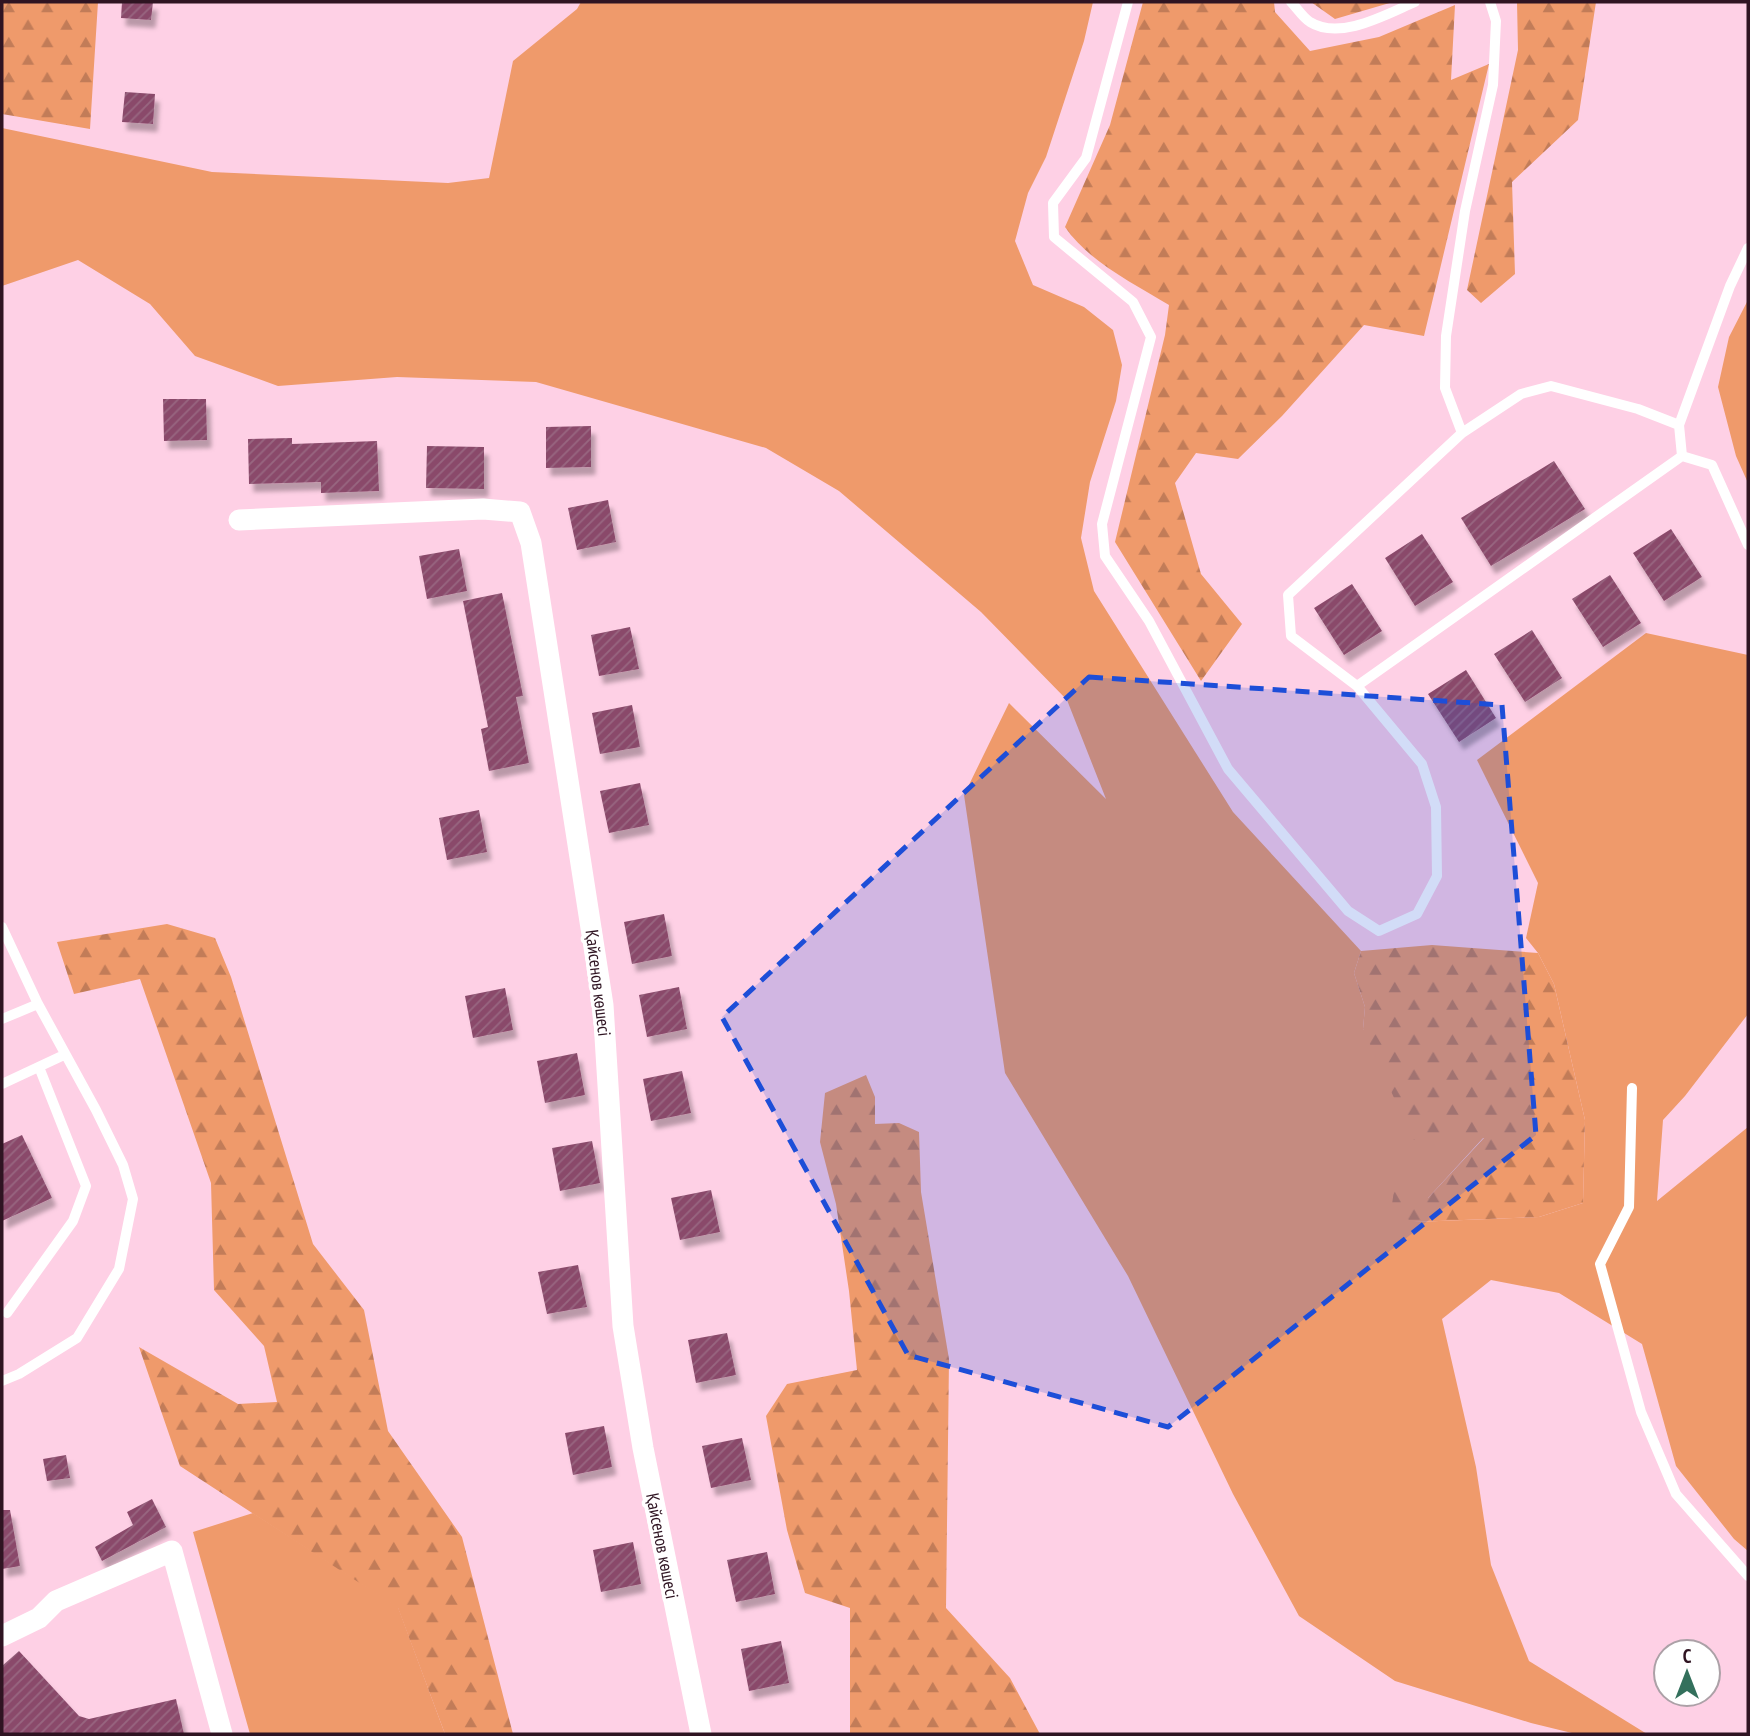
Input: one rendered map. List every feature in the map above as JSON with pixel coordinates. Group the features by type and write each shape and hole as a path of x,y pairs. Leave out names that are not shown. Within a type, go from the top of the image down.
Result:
{"street":[{"name":"Қайсенов көшесі","path":"239,520 482,509 520,512 531,543 603,1005 623,1326 643,1448 701,1734"},
{"path":"2,1636 39,1618 56,1601 172,1551 222,1734"}],"lane":[{"path":"1128,2 1086,158 1052,204 1054,237 1133,302 1151,337 1102,524 1105,556 1149,621 1228,769 1348,911 1378,931 1417,914 1437,876 1436,807 1422,764 1357,686 1291,636 1288,595 1462,433 1521,394 1551,386 1638,409 1679,425"},
{"path":"1291,2 1309,22 1328,29 1364,24 1415,2"},
{"path":"1462,433 1445,388 1446,336 1465,211 1493,85 1496,21 1490,2"},
{"path":"1682,456 1679,425 1730,286 1748,248"},
{"path":"1357,686 1682,456"},
{"path":"1682,456 1712,465 1748,545"},
{"path":"2,927 38,1004 123,1165 133,1199 119,1269 77,1338 19,1374 2,1381"},
{"path":"2,1019 38,1004"},
{"path":"2,1083 64,1055"},
{"path":"7,1313 73,1221 86,1185 39,1067"},
{"path":"1632,1088 1629,1207 1600,1264 1641,1412 1676,1494 1748,1576"}],"highlighted area":[{"path":"1089,677 1502,705 1536,1135 1168,1427 908,1355 722,1017"}],"green space":[{"path":"2,2 98,2 90,129 2,114"},
{"path":"581,2 1093,2 1084,41 1046,157 1028,193 1015,241 1033,285 1084,307 1113,330 1122,365 1116,401 1090,482 1081,538 1094,591 1233,812 1361,951 1354,973 1365,1007 1363,1029 1484,1137 1428,1198 1414,1222 1539,1217 1583,1203 1585,1120 1554,984 1538,953 1526,938 1538,883 1477,760 1646,633 1748,655 1748,1014 1685,1096 1663,1120 1657,1201 1748,1127 1748,1551 1734,1539 1676,1466 1642,1344 1559,1293 1491,1280 1442,1319 1476,1467 1491,1565 1529,1661 1647,1734 1576,1734 1395,1681 1299,1616 1233,1494 1128,1276 1005,1073 964,795 1009,703 1106,799 1067,700 981,612 839,491 766,448 536,382 397,377 278,386 195,356 150,304 78,260 2,286 2,128 212,172 448,183 489,178 513,61 577,9"},
{"path":"1143,2 1274,2 1275,12 1310,51 1379,37 1455,5 1451,80 1489,64 1424,336 1364,325 1282,416 1238,459 1196,453 1175,483 1201,574 1242,624 1201,681 1115,542 1165,335 1169,305 1099,261 1086,251 1065,227 1110,125"},
{"path":"1311,2 1393,2 1335,19"},
{"path":"1517,2 1596,2 1578,120 1512,182 1515,274 1481,303 1467,290 1518,50"},
{"path":"1748,300 1748,483 1736,456 1718,387 1729,337"},
{"path":"167,924 215,938 231,977 313,1244 364,1310 388,1431 462,1537 513,1734 445,1734 398,1608 180,1466 139,1347 238,1404 277,1402 264,1346 214,1290 211,1183 140,979 74,994 57,942"},
{"path":"1432,945 1538,953 1554,984 1585,1120 1583,1203 1539,1217 1414,1222 1391,1212 1394,1190 1428,1198 1484,1138 1413,1140 1363,1029 1365,1007 1354,973 1361,951"},
{"path":"866,1075 875,1097 875,1124 899,1123 919,1132 921,1192 949,1359 946,1608 1010,1678 1040,1734 850,1734 850,1608 805,1593 787,1530 766,1416 787,1384 857,1370 836,1204 820,1142 825,1093"},
{"path":"253,1513 398,1607 445,1734 250,1734 193,1532"}],"building":[{"path":"122,2 153,2 151,20 121,18"},
{"path":"125,92 155,94 153,124 122,122"},
{"path":"163,399 206,399 207,440 164,441"},
{"path":"591,426 591,467 546,468 546,427"},
{"path":"292,438 292,444 377,441 379,491 321,493 321,482 249,484 248,439"},
{"path":"427,446 484,447 484,489 426,488"},
{"path":"1554,461 1585,509 1491,566 1461,518"},
{"path":"608,500 616,542 577,550 568,508"},
{"path":"1671,529 1702,577 1664,601 1633,553"},
{"path":"1422,534 1453,582 1415,606 1385,558"},
{"path":"459,549 467,591 427,599 419,556"},
{"path":"1610,575 1641,623 1603,647 1572,599"},
{"path":"1352,584 1382,631 1344,655 1314,608"},
{"path":"502,593 523,696 516,697 529,763 489,771 481,729 488,727 463,601"},
{"path":"630,627 639,669 599,676 591,635"},
{"path":"1532,630 1562,678 1525,702 1494,654"},
{"path":"1466,670 1496,718 1459,742 1428,694"},
{"path":"632,705 640,747 600,754 592,713"},
{"path":"640,783 649,825 609,833 600,791"},
{"path":"479,810 487,852 447,860 439,818"},
{"path":"664,914 672,956 632,964 624,922"},
{"path":"679,987 687,1029 647,1037 639,995"},
{"path":"505,988 513,1030 473,1038 465,996"},
{"path":"577,1053 585,1095 545,1103 537,1061"},
{"path":"682,1071 691,1113 651,1121 643,1079"},
{"path":"22,1135 52,1198 2,1221 2,1144"},
{"path":"592,1141 600,1183 560,1191 552,1148"},
{"path":"711,1190 720,1232 680,1240 671,1198"},
{"path":"578,1265 587,1307 547,1314 538,1272"},
{"path":"727,1333 736,1375 696,1383 688,1340"},
{"path":"604,1426 612,1467 573,1475 565,1433"},
{"path":"742,1438 751,1480 711,1488 702,1446"},
{"path":"66,1455 70,1478 47,1481 43,1459"},
{"path":"152,1499 166,1527 102,1561 95,1547 133,1525 127,1512"},
{"path":"2,1510 10,1510 20,1566 2,1569"},
{"path":"633,1542 641,1584 601,1592 593,1550"},
{"path":"767,1552 775,1594 736,1602 727,1560"},
{"path":"781,1641 789,1683 749,1691 741,1649"},
{"path":"19,1651 79,1716 89,1719 176,1699 184,1734 2,1734 2,1666"}]}
